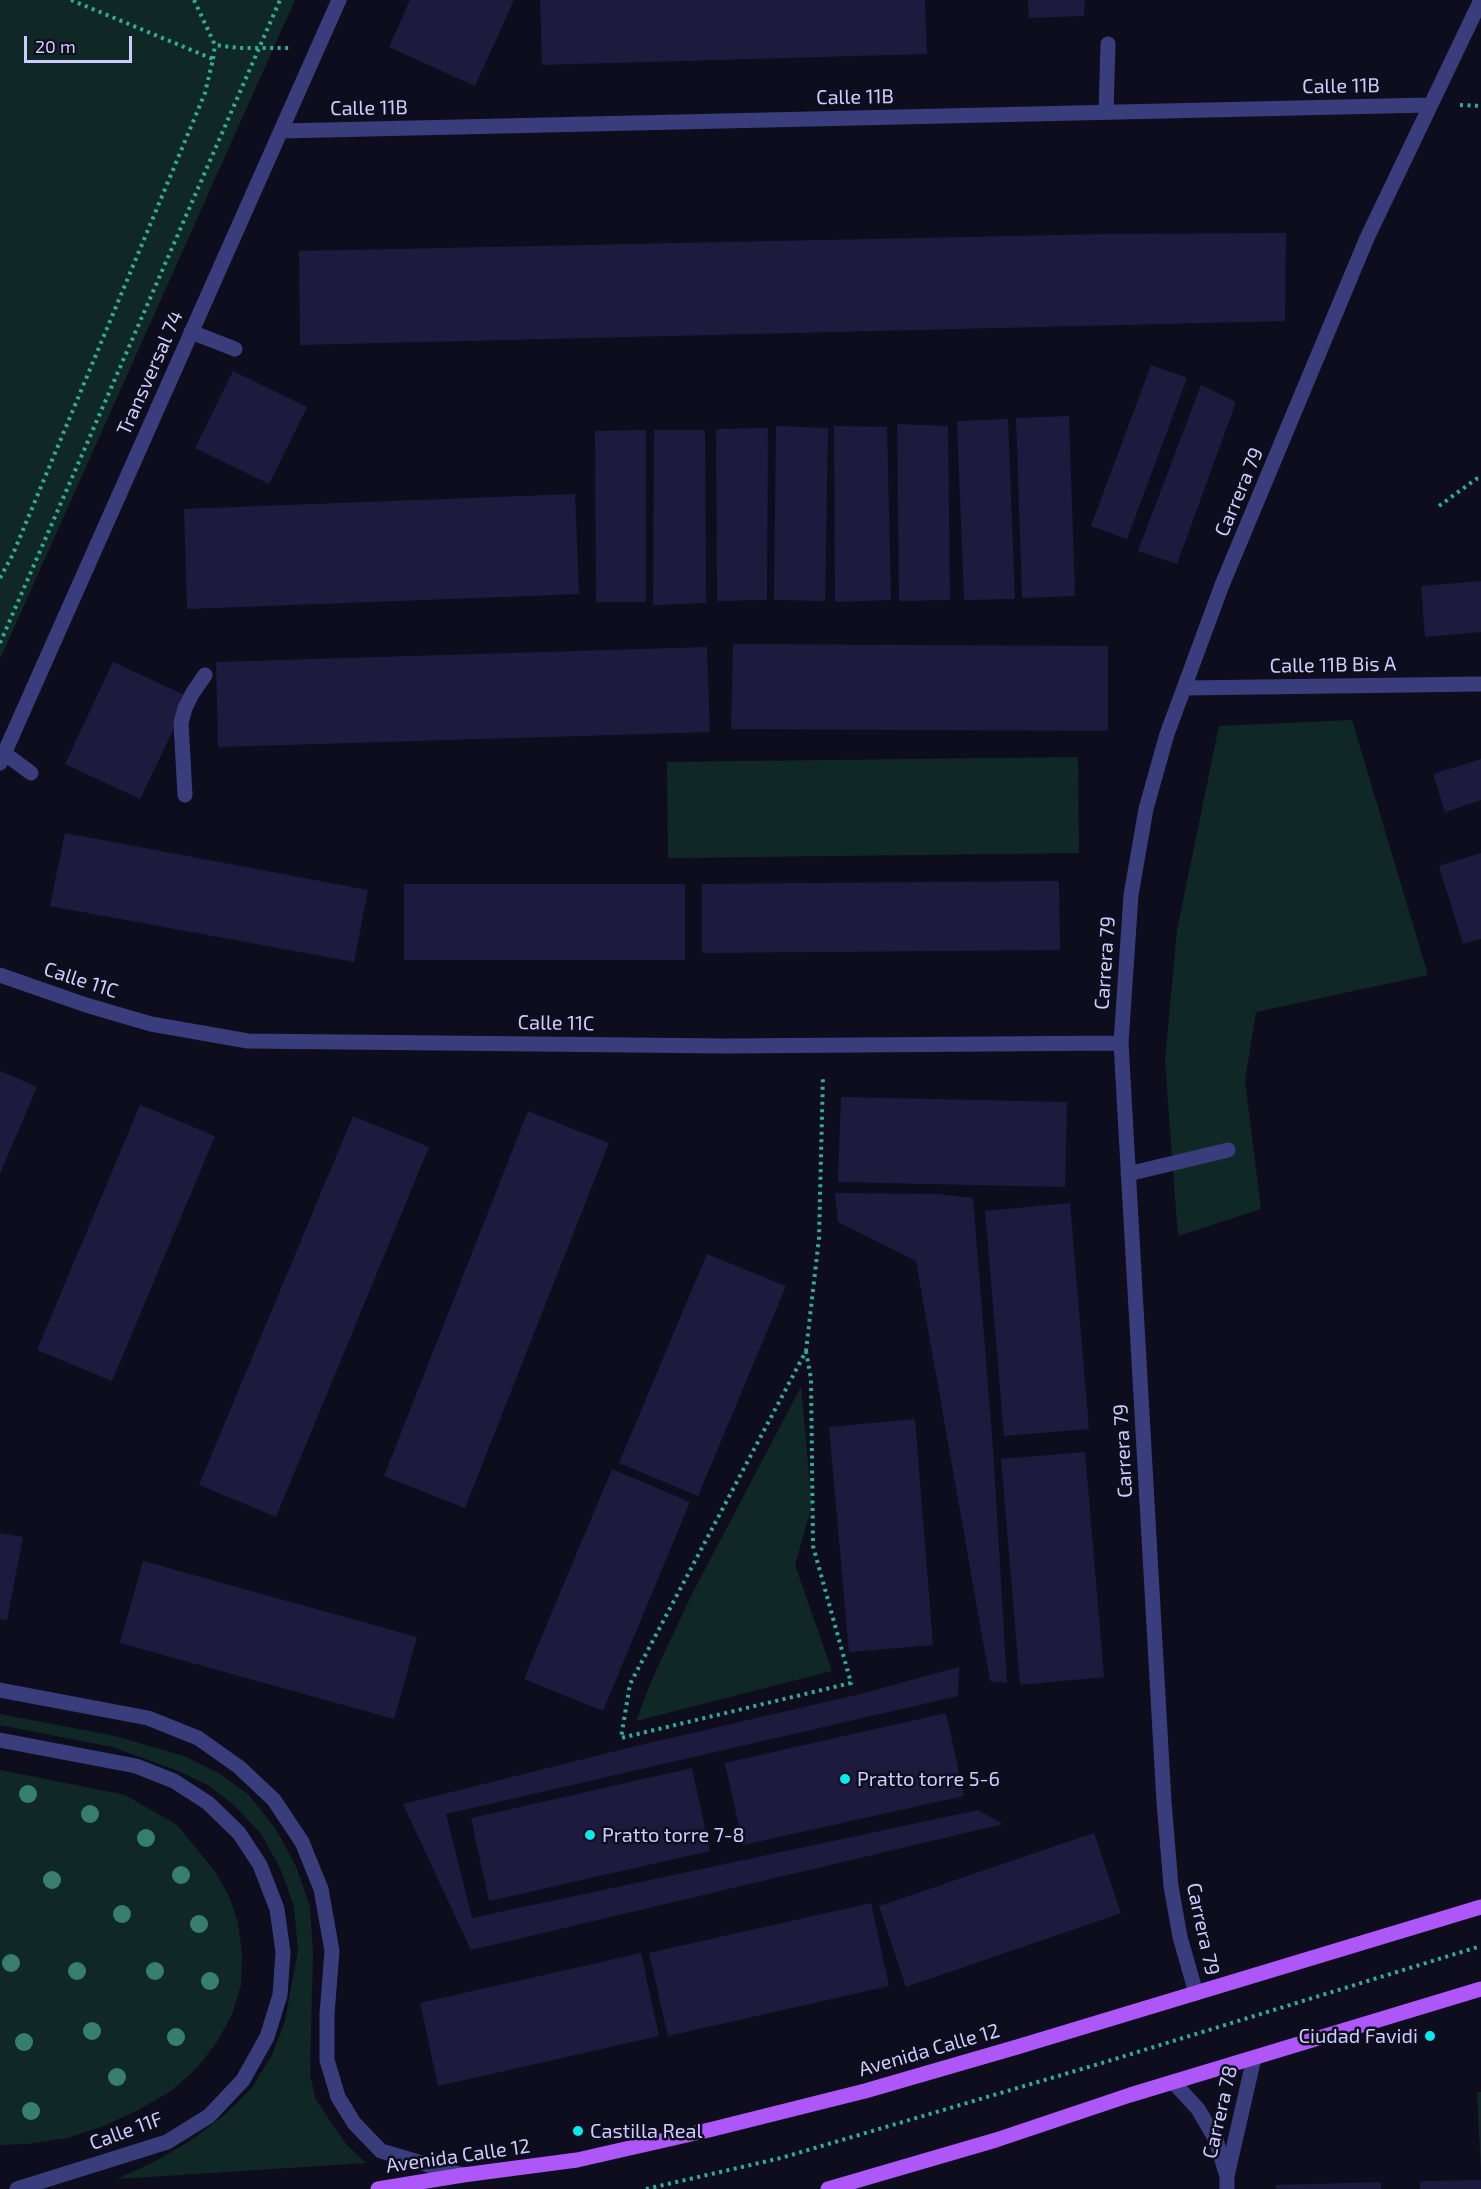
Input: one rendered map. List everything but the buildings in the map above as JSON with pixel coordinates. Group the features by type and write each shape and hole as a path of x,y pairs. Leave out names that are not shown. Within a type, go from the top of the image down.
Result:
{"main road":[{"name":"Avenida Calle 12","path":"378,2189 577,2160 865,2091 1481,1907"},
{"path":"828,2189 996,2140 1173,2082 1481,1989"}],"street":[{"name":"Transversal 74","path":"2,758 339,0"},
{"name":"Carrera 79","path":"1196,1993 1180,1937 1167,1847 1128,1174 1121,1043 1124,971 1133,884 1146,809 1167,734 1222,585 1367,238 1481,0"},
{"path":"1106,112 1108,44"},
{"name":"Calle 11B","path":"281,131 1429,105"},
{"path":"192,332 236,349"},
{"path":"185,795 181,723 188,701 205,675"},
{"name":"Calle 11B Bis A","path":"1185,688 1481,684"},
{"path":"2,758 31,773"},
{"name":"Calle 11C","path":"0,975 86,1005 151,1024 248,1041 726,1046 1121,1043"},
{"path":"1128,1174 1228,1150"},
{"path":"0,1690 148,1718 198,1738 239,1767 274,1800 302,1842 321,1889 332,1952 327,2014 327,2060 338,2097 354,2123 381,2151 463,2175"},
{"name":"Calle 11F","path":"0,1740 136,1766 174,1781 208,1803 239,1833 260,1865 277,1909 283,1952 280,1995 267,2037 243,2080 209,2115 167,2142 17,2189"},
{"name":"Carrera 78","path":"1227,2182 1254,2058"},
{"name":"Carrera 78","path":"1173,2082 1198,2109 1216,2140 1227,2182"}],"path":[{"path":"71,0 212,59"},
{"path":"0,578 30,514 205,93 211,75 215,45 195,0"},
{"path":"0,643 280,0"},
{"path":"215,45 317,48"},
{"path":"1439,506 1476,479 1481,478"},
{"path":"806,1351 630,1684 621,1738 850,1683 813,1546 811,1379 806,1351 819,1238 824,1075"},
{"path":"646,2189 792,2155 1102,2063 1481,1946"}],"green space":[{"path":"0,0 295,0 0,659"},
{"path":"1352,720 1428,975 1256,1012 1245,1081 1261,1209 1178,1236 1165,1061 1177,930 1219,726"},
{"path":"1078,757 1079,853 668,858 667,762"},
{"path":"801,1387 812,1505 795,1565 832,1671 636,1721 653,1677 692,1594"},
{"path":"0,1714 115,1736 184,1756 217,1772 248,1794 275,1828 296,1866 310,1907 313,1952 310,2075 316,2100 346,2144 366,2163 117,2179 156,2161 193,2139 223,2116 251,2089 272,2055 285,2021 298,1950 294,1907 281,1870 262,1835 235,1806 208,1785 176,1770 112,1747 0,1725"},
{"path":"0,1770 125,1795 177,1825 214,1870 229,1896 238,1923 242,1953 241,1985 232,2014 217,2042 196,2069 171,2091 104,2126 67,2138 27,2144 0,2145"},
{"path":"1477,2092 1481,2092 1481,2171"}],"place":[{"name":"Pratto torre 5-6","path":"845,1779"},
{"name":"Pratto torre 7-8","path":"590,1835"},
{"name":"Ciudad Favidi","path":"1430,2036"},
{"name":"Castilla Real","path":"578,2131"}]}
